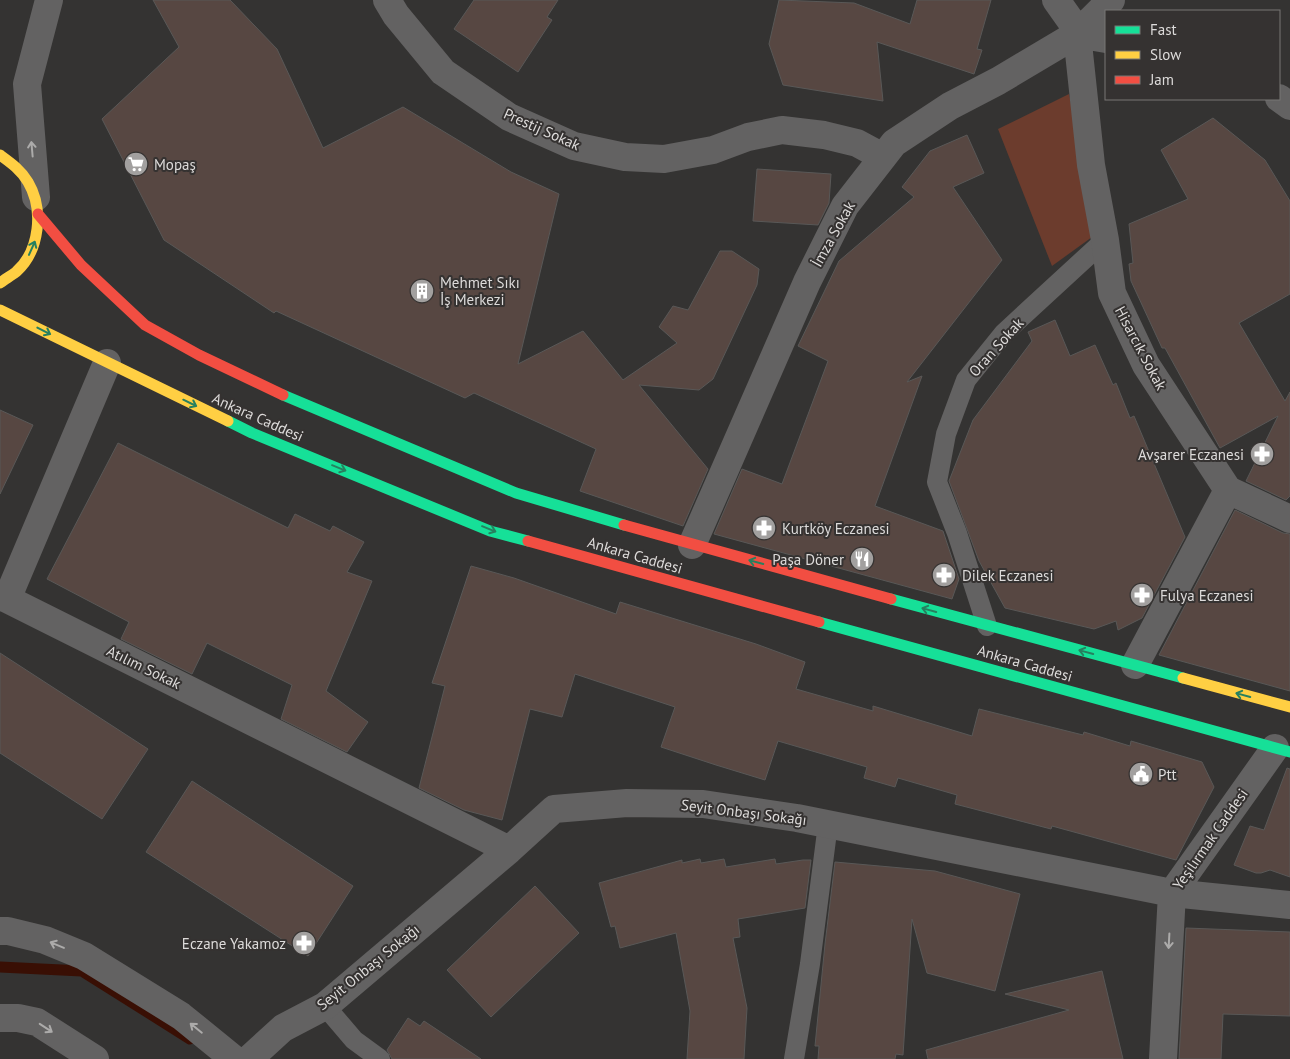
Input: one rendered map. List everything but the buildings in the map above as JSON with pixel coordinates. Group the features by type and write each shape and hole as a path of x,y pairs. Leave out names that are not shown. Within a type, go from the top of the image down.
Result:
{"main road":[{"name":"Ankara Caddesi","path":"0,154 25,175 37,206 81,265 119,302 146,324 199,355 299,403 516,493 692,545 1290,707"},
{"path":"0,283 7,280 24,264 35,243 39,220 37,206"},
{"name":"Ankara Caddesi","path":"0,310 252,433 490,531 1283,750"}],"street":[{"path":"37,206 27,84 49,0"},
{"name":"Prestij Sokak","path":"387,0 443,72 509,117 574,146 625,157 664,159 714,150 748,137 782,130 824,135 857,143 883,157"},
{"name":"Hisarcık Sokak","path":"1056,0 1073,24 1077,34 1091,165 1105,240 1112,292 1146,365 1228,490"},
{"name":"İmza Sokak","path":"692,545 770,363 807,282 845,206 894,142 950,106 1077,34 1111,0"},
{"path":"1077,34 1105,39"},
{"name":"Atılım Sokak","path":"107,363 7,599 509,850"},
{"path":"1135,665 1228,490 1290,519"},
{"name":"Yeşilırmak Caddesi","path":"1163,1059 1172,893 1283,750"},
{"name":"Seyit Onbaşı Sokağı","path":"250,1059 284,1028 325,1006 509,850 554,809 627,803 703,804 828,824 1172,893 1290,905"},
{"path":"0,931 8,931 45,940 84,956 181,1016 234,1059"},
{"path":"0,1018 18,1018 37,1022 95,1059"}],"lane":[{"name":"Oran Sokak","path":"986,626 957,533 937,482 946,434 966,380 1004,334 1105,240"},
{"path":"794,1059 810,964 828,824"},
{"path":"325,1006 354,1040 380,1059"}],"shaded area":[{"path":"1069,94 1099,232 1052,266 998,129"}],"waterway":[{"path":"0,967 82,971 190,1039"}],"traffic: fast":[{"path":"283,395 516,493 624,525"},
{"path":"228,421 252,433 490,531 528,541"},
{"path":"891,599 1183,678"},
{"path":"819,622 1290,752"}],"traffic: slow":[{"path":"0,155 19,170 28,182 33,193 38,217 35,241 30,253 16,272 0,283"},
{"path":"0,310 228,421"},
{"path":"1183,678 1290,707"}],"traffic: jam":[{"path":"38,214 81,265 145,325 199,355 283,395"},
{"path":"624,525 891,599"},
{"path":"528,541 819,622"}],"place":[{"name":"Mopaş","path":"136,164"},
{"name":"Mehmet Sıkı İş Merkezi","path":"422,291"},
{"name":"Avşarer Eczanesi","path":"1262,454"},
{"name":"Kurtköy Eczanesi","path":"764,528"},
{"name":"Paşa Döner","path":"862,559"},
{"name":"Dilek Eczanesi","path":"944,575"},
{"name":"Fulya Eczanesi","path":"1142,595"},
{"name":"Ptt","path":"1141,774"},
{"name":"Eczane Yakamoz","path":"304,943"}]}
